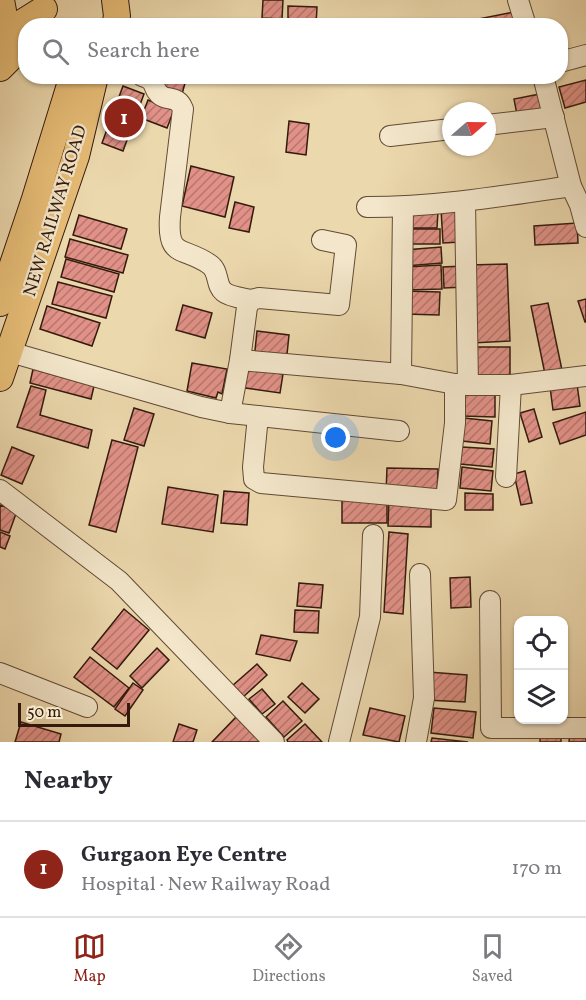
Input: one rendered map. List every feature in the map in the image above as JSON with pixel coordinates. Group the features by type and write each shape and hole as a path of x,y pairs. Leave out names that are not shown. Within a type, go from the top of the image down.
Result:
{"main road":[{"path":"0,68 15,54 1,0"},
{"path":"34,18 45,7"},
{"name":"NEW RAILWAY ROAD","path":"0,303 69,84"},
{"name":"NEW RAILWAY ROAD","path":"0,378 76,156 93,84"}],"street":[{"path":"518,0 524,18"},
{"path":"568,60 586,55"},
{"path":"154,84 157,93 177,100 183,109 170,217 169,233 172,243 181,251 211,265 217,273 219,286 225,293 250,300 259,298 339,305 346,245 322,240"},
{"path":"545,84 571,186 583,205 586,227"},
{"path":"496,124 554,117"},
{"path":"390,136 442,130"},
{"path":"367,207 403,207 465,202 571,186"},
{"path":"258,416 253,467 254,479 261,483 446,500 461,385 465,202"},
{"path":"401,374 403,207"},
{"path":"230,413 250,300"},
{"path":"10,352 201,407 230,413 399,431"},
{"path":"240,360 401,374 461,385 512,385 586,376"},
{"path":"506,477 512,385"},
{"path":"0,490 119,581 274,742"},
{"path":"339,742 370,617 373,535"},
{"path":"416,742 424,698 420,574"},
{"path":"490,601 490,728 586,728"},
{"path":"0,673 87,707"}],"building":[{"path":"263,0 283,0 282,18 262,18"},
{"path":"288,6 317,7 316,18 288,18"},
{"path":"514,12 515,18 483,18"},
{"path":"586,80 586,102 565,108 559,87"},
{"path":"161,84 185,84 182,94 160,87"},
{"path":"123,86 144,94 123,151 102,143"},
{"path":"545,93 549,115 518,120 514,99"},
{"path":"148,100 174,110 167,128 141,118"},
{"path":"289,121 309,124 306,155 286,152"},
{"path":"191,166 234,177 225,217 182,206"},
{"path":"235,202 254,207 249,232 229,228"},
{"path":"459,208 461,242 443,243 441,209"},
{"path":"409,210 438,211 437,228 409,228"},
{"path":"79,215 127,229 121,249 73,235"},
{"path":"577,223 578,243 535,245 534,226"},
{"path":"409,229 440,229 440,244 409,244"},
{"path":"70,239 128,255 123,273 65,257"},
{"path":"441,247 442,263 405,266 404,250"},
{"path":"66,259 119,274 114,292 61,277"},
{"path":"507,264 510,341 472,343 469,265"},
{"path":"441,265 442,289 407,290 406,267"},
{"path":"463,266 465,287 444,288 443,267"},
{"path":"58,282 112,296 106,318 52,304"},
{"path":"404,291 440,292 439,315 404,314"},
{"path":"586,299 586,322 585,322 578,301"},
{"path":"548,303 562,370 545,374 531,306"},
{"path":"183,305 212,313 205,338 176,330"},
{"path":"47,306 100,323 92,346 40,329"},
{"path":"257,331 289,335 286,364 254,360"},
{"path":"474,347 510,347 510,376 475,376"},
{"path":"192,363 227,369 222,394 218,392 216,398 187,391"},
{"path":"242,368 283,374 280,393 239,387"},
{"path":"33,369 94,386 91,399 30,383"},
{"path":"577,384 580,406 553,410 550,387"},
{"path":"31,386 46,390 40,415 92,430 88,448 17,427"},
{"path":"463,389 495,389 495,417 462,416"},
{"path":"134,408 154,414 144,446 124,440"},
{"path":"534,409 542,437 529,442 520,413"},
{"path":"586,412 586,435 560,444 553,423"},
{"path":"464,418 492,421 490,444 462,441"},
{"path":"112,440 138,447 116,532 89,525"},
{"path":"12,447 34,456 22,484 1,475"},
{"path":"462,447 494,449 492,467 460,464"},
{"path":"462,467 493,471 491,491 460,488"},
{"path":"387,468 438,469 437,494 386,493"},
{"path":"525,471 532,503 521,505 514,474"},
{"path":"168,487 218,495 213,532 162,524"},
{"path":"224,491 249,493 247,525 221,523"},
{"path":"465,493 493,494 493,510 465,510"},
{"path":"342,498 387,499 387,523 342,523"},
{"path":"389,499 431,500 431,527 388,526"},
{"path":"0,505 17,511 9,533 0,530"},
{"path":"0,532 10,536 5,549 0,547"},
{"path":"389,532 408,534 403,614 384,612"},
{"path":"470,577 471,607 451,608 450,578"},
{"path":"299,583 323,585 321,608 297,606"},
{"path":"124,609 149,630 117,669 92,649"},
{"path":"295,610 319,611 318,633 294,632"},
{"path":"261,635 297,641 290,661 256,654"},
{"path":"157,648 169,660 142,688 130,676"},
{"path":"90,657 129,688 114,707 74,677"},
{"path":"257,664 267,675 242,698 232,686"},
{"path":"428,672 467,675 465,702 426,700"},
{"path":"133,683 143,690 125,716 115,709"},
{"path":"302,683 319,699 305,713 288,697"},
{"path":"262,689 275,704 262,714 249,699"},
{"path":"283,701 302,721 284,737 266,717"},
{"path":"370,708 405,716 399,742 363,735"},
{"path":"434,708 476,712 473,738 431,733"},
{"path":"236,717 262,742 212,742"},
{"path":"21,722 61,734 59,742 15,742"},
{"path":"179,724 197,730 193,742 173,742"},
{"path":"305,724 322,742 288,742 287,740"},
{"path":"561,731 561,742 540,742 540,732"},
{"path":"570,731 586,732 586,742 569,742"},
{"path":"432,738 468,742 431,742"}],"place":[{"name":"Gurgaon Eye Centre","path":"124,118"}]}
